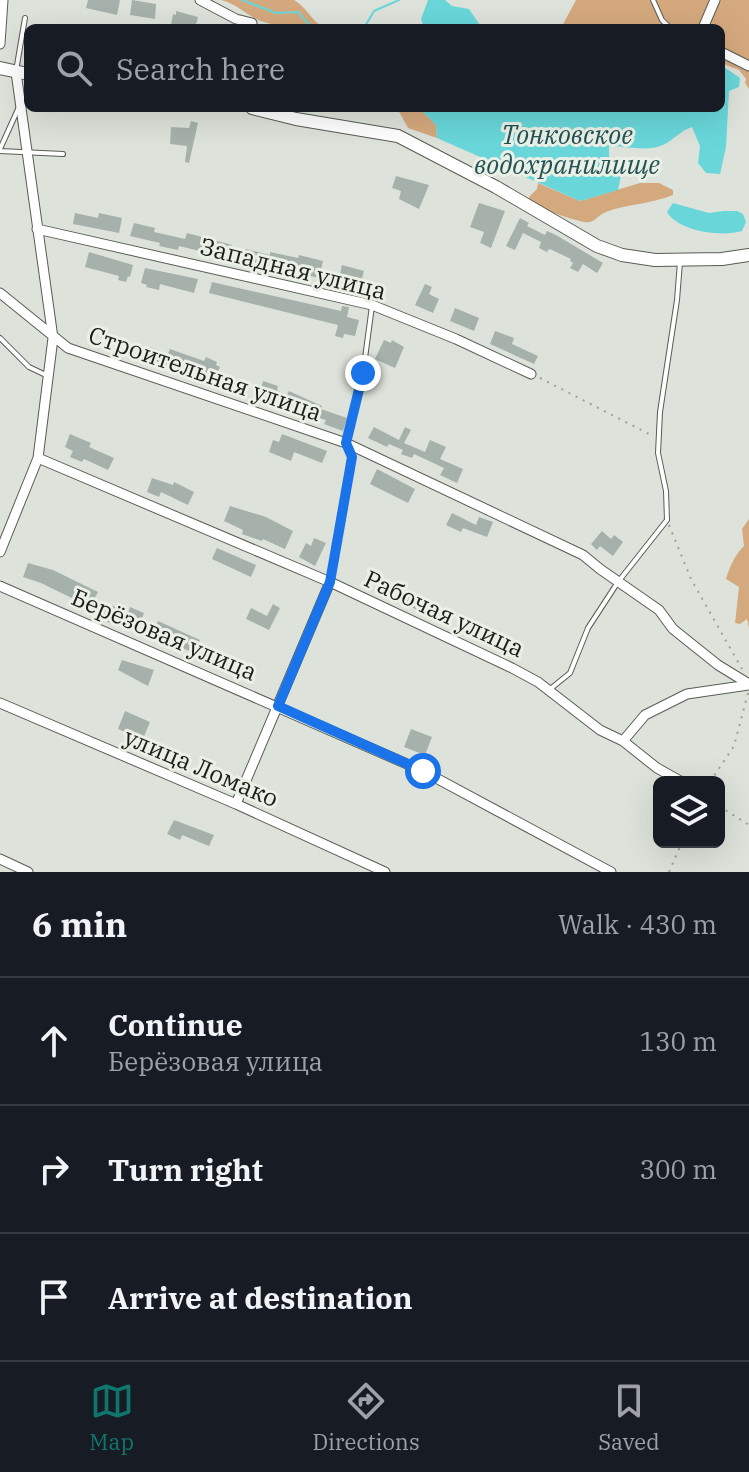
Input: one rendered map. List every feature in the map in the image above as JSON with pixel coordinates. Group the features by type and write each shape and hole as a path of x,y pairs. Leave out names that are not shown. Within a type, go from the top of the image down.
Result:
{"street":[{"path":"0,44 3,0"},
{"path":"200,0 236,19 252,23"},
{"path":"705,24 715,0"},
{"path":"725,54 749,66"},
{"path":"0,68 22,73 20,105 53,338 38,458 0,552"},
{"path":"268,112 398,136 496,187 597,246 622,255 655,260 722,259 749,255"},
{"name":"Западная улица","path":"37,229 372,305 531,374"},
{"name":"Строительная улица","path":"0,293 68,348 346,443 583,555 659,610 673,629 749,686"},
{"name":"Рабочая улица","path":"38,458 330,582 512,668 549,690 600,730 623,741 671,776"},
{"path":"236,804 330,582"},
{"name":"Берёзовая улица","path":"0,586 423,771 611,872"},
{"path":"623,741 645,715 687,694 749,686"},
{"name":"улица Ломако","path":"0,703 385,872"},
{"path":"0,859 28,872"}],"lane":[{"path":"653,0 666,24"},
{"path":"25,18 25,24"},
{"path":"22,73 24,36"},
{"path":"20,105 0,150 63,154"},
{"path":"549,690 570,673 588,628 618,582 667,520 658,441 680,259"},
{"path":"330,582 352,457 346,443 363,373 372,305"},
{"path":"0,338 29,367 50,378"}],"path":[{"path":"531,374 645,430 658,441"},
{"path":"667,520 696,590 743,671"},
{"path":"714,776 734,746 749,686"},
{"path":"725,810 749,825"},
{"path":"669,872 679,848"}],"shaded area":[{"path":"221,0 294,0 320,24 268,23"},
{"path":"576,0 749,0 749,89 739,70 725,65 725,24 563,24"},
{"path":"399,112 423,112 436,125 437,138 408,128"},
{"path":"538,183 580,201 640,183 659,183 673,190 673,195 614,209 587,222 531,203 529,197 537,189"},
{"path":"749,519 749,628 747,619 740,624 735,623 739,587 726,579 733,561 744,546 742,529"}],"water":[{"path":"428,0 445,0 452,6 469,9 479,24 423,24 421,19"},
{"name":"Тонковское водохранилище","path":"725,68 740,78 739,87 729,91 726,147 720,174 706,173 698,163 700,146 692,127 657,147 609,146 609,156 622,171 618,190 580,201 437,138 436,125 423,112 725,112"},
{"path":"673,203 709,213 737,211 743,214 746,222 742,231 734,233 702,231 673,219 667,212"}],"building":[{"path":"88,0 120,0 117,15 86,8"},
{"path":"132,0 156,4 155,19 130,15"},
{"path":"176,11 198,17 196,24 171,24 173,14 176,15"},
{"path":"191,121 198,123 189,163 185,162 187,146 170,144 171,127 189,128"},
{"path":"396,176 429,185 419,209 399,199 401,191 392,188"},
{"path":"479,203 505,211 491,248 480,243 484,232 470,227"},
{"path":"75,213 98,218 99,213 122,218 119,233 73,224"},
{"path":"520,218 529,223 527,226 545,235 547,231 556,235 603,263 597,273 583,264 578,272 570,268 573,263 571,259 539,248 541,242 523,233 515,250 506,246"},
{"path":"134,223 155,228 154,232 185,239 187,233 232,245 229,258 179,246 178,250 159,246 160,243 130,236"},
{"path":"246,249 323,261 319,278 242,260"},
{"path":"89,252 133,265 130,277 126,282 118,280 119,276 85,267"},
{"path":"342,265 364,271 360,287 338,282"},
{"path":"145,268 198,279 194,293 160,284 159,290 146,287 141,283"},
{"path":"212,282 341,311 342,306 349,307 347,317 359,320 355,336 335,336 338,325 209,293"},
{"path":"425,284 432,287 429,294 439,299 433,313 415,305"},
{"path":"455,308 479,318 474,331 450,321"},
{"path":"495,331 514,338 512,344 538,356 534,364 490,344"},
{"path":"384,340 391,343 392,340 404,347 395,368 375,359"},
{"path":"150,347 168,354 170,349 204,361 206,357 220,367 215,379 171,364 169,368 145,359"},
{"path":"263,381 278,386 277,390 287,395 289,391 322,406 321,409 347,418 343,431 324,424 326,420 292,410 259,395"},
{"path":"374,427 399,440 405,427 411,430 404,443 425,452 430,440 446,447 440,459 463,469 457,483 440,475 444,468 414,454 412,458 401,454 403,450 368,438"},
{"path":"70,434 114,458 108,470 84,459 82,462 70,457 73,451 65,447"},
{"path":"282,434 327,451 322,463 294,452 291,461 269,452 273,440 279,442"},
{"path":"377,469 415,489 408,503 370,484"},
{"path":"152,478 173,485 174,482 194,492 188,505 161,492 159,497 147,492"},
{"path":"230,506 266,517 293,531 285,549 242,534 243,530 224,521"},
{"path":"452,513 476,525 479,517 493,522 487,537 463,528 461,532 446,525"},
{"path":"602,531 611,539 614,535 623,542 613,556 600,546 597,550 591,544"},
{"path":"314,538 326,543 315,566 299,557 306,543 311,546"},
{"path":"217,548 256,565 251,577 212,559"},
{"path":"28,563 53,570 98,592 90,607 23,577"},
{"path":"411,592 446,612 442,622 405,604"},
{"path":"107,603 128,613 130,607 144,613 139,627 117,618 114,625 100,618"},
{"path":"273,604 280,608 269,630 246,619 251,608 267,616"},
{"path":"158,621 200,640 194,653 152,635"},
{"path":"122,660 154,670 148,686 118,670"},
{"path":"125,711 150,722 143,739 118,729"},
{"path":"411,729 432,737 425,755 404,747"},
{"path":"174,820 214,835 209,846 182,835 180,840 167,834"}],"waterway":[{"path":"242,0 276,13 298,12 308,24"},
{"path":"366,24 374,11 399,0"}],"route":[{"path":"363,373 346,443 352,457 330,582 278,706 423,771"}]}
